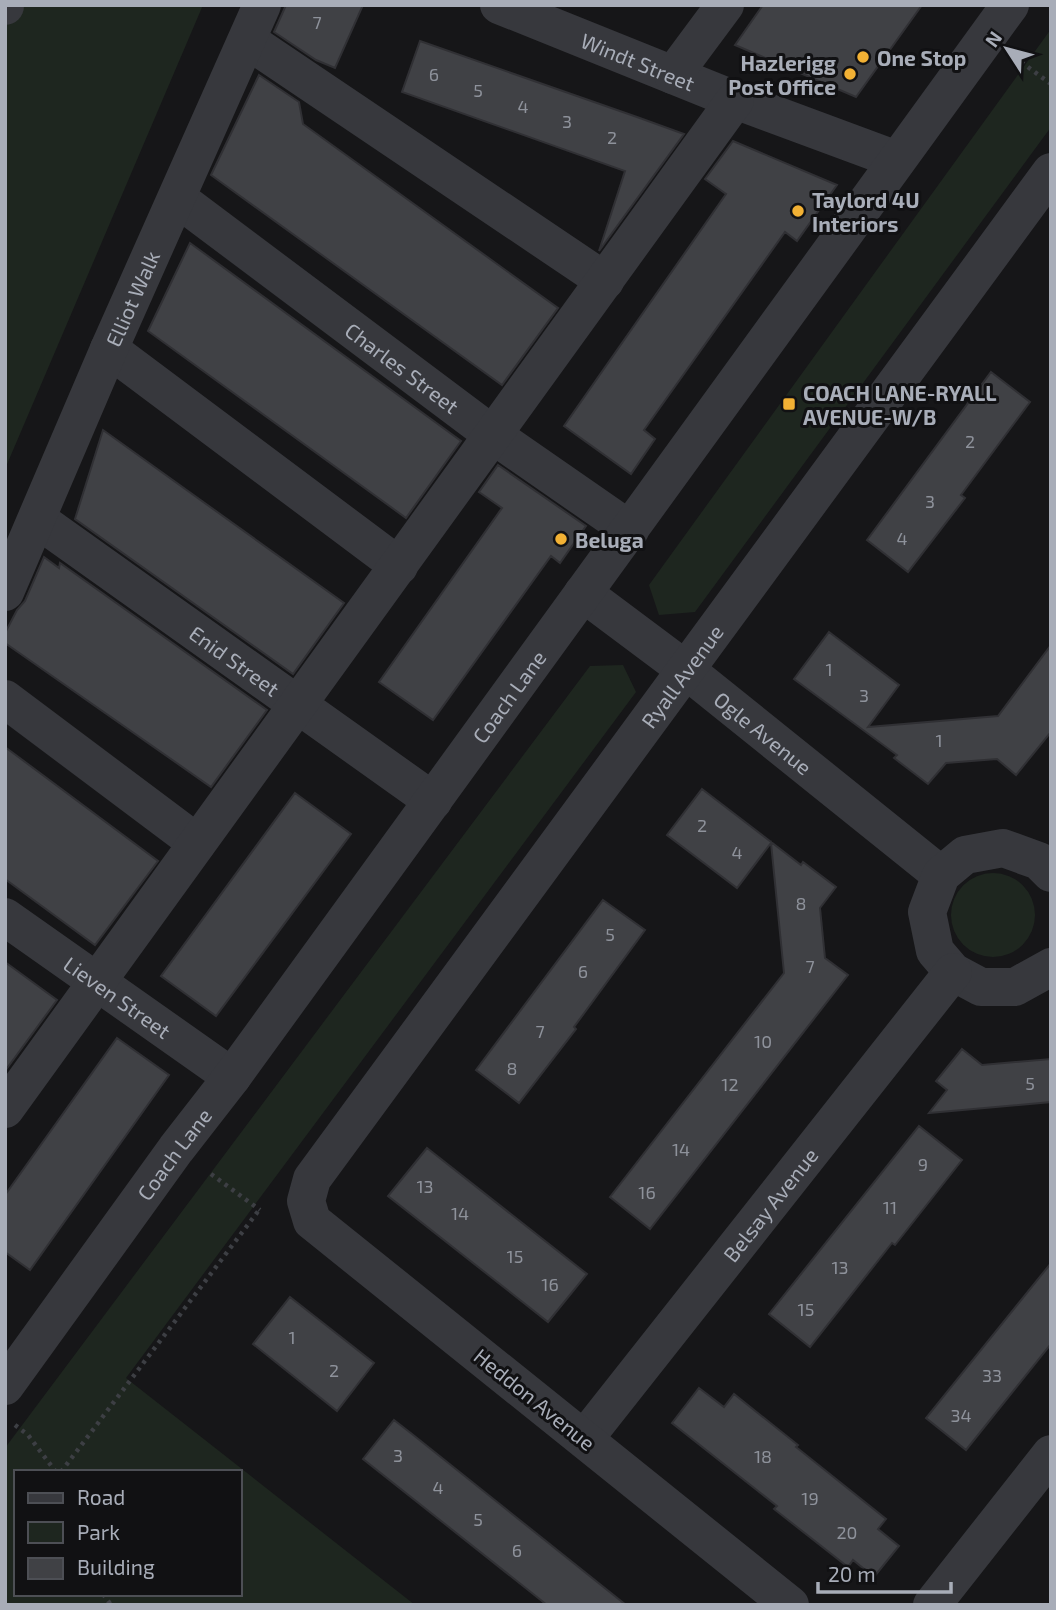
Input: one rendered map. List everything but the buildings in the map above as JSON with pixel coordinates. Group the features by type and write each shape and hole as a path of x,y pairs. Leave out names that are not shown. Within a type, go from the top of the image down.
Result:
{"street":[{"name":"Elliot Walk","path":"5,592 109,349 262,5"},
{"name":"Windt Street","path":"499,5 735,100 897,160"},
{"path":"673,75 724,5"},
{"name":"Coach Lane","path":"5,1386 17,1347 232,1077 1010,5"},
{"path":"247,40 605,281"},
{"path":"5,1109 735,100"},
{"name":"Ryall Avenue","path":"309,1191 1051,172"},
{"name":"Charles Street","path":"177,198 493,435 630,530"},
{"path":"109,349 399,566"},
{"name":"Enid Street","path":"37,519 432,801"},
{"name":"Ogle Avenue","path":"583,593 686,670 941,875"},
{"path":"5,699 197,843"},
{"path":"1047,860 1003,848 965,855 941,875 928,912 935,951 953,972 981,987 1015,987 1051,967"},
{"name":"Lieven Street","path":"5,917 232,1077"},
{"name":"Belsay Avenue","path":"584,1438 953,972"},
{"name":"Heddon Avenue","path":"309,1191 312,1221 790,1605"},
{"path":"932,1605 1051,1454"}],"path":[{"path":"176,1149 259,1210"},
{"path":"61,1470 259,1210 309,1191"},
{"path":"13,1423 28,1435 57,1470"}],"green space":[{"path":"5,5 203,5 5,469"},
{"path":"1051,29 1051,127 695,612 659,615 649,585"},
{"path":"623,665 636,692 126,1378 415,1605 5,1605 5,1448 590,666"},
{"path":"993,873 1009,876 1023,885 1032,899 1035,915 1032,931 1023,945 1009,954 993,957 977,954 963,945 954,931 951,915 954,899 963,885 977,876"}],"place":[{"name":"One Stop","path":"863,57"},
{"name":"Hazlerigg Post Office","path":"850,74"},
{"name":"Taylord 4U Interiors","path":"798,211"},
{"name":"COACH LANE-RYALL AVENUE-W/B","path":"789,404"},
{"name":"Beluga","path":"561,539"}]}
